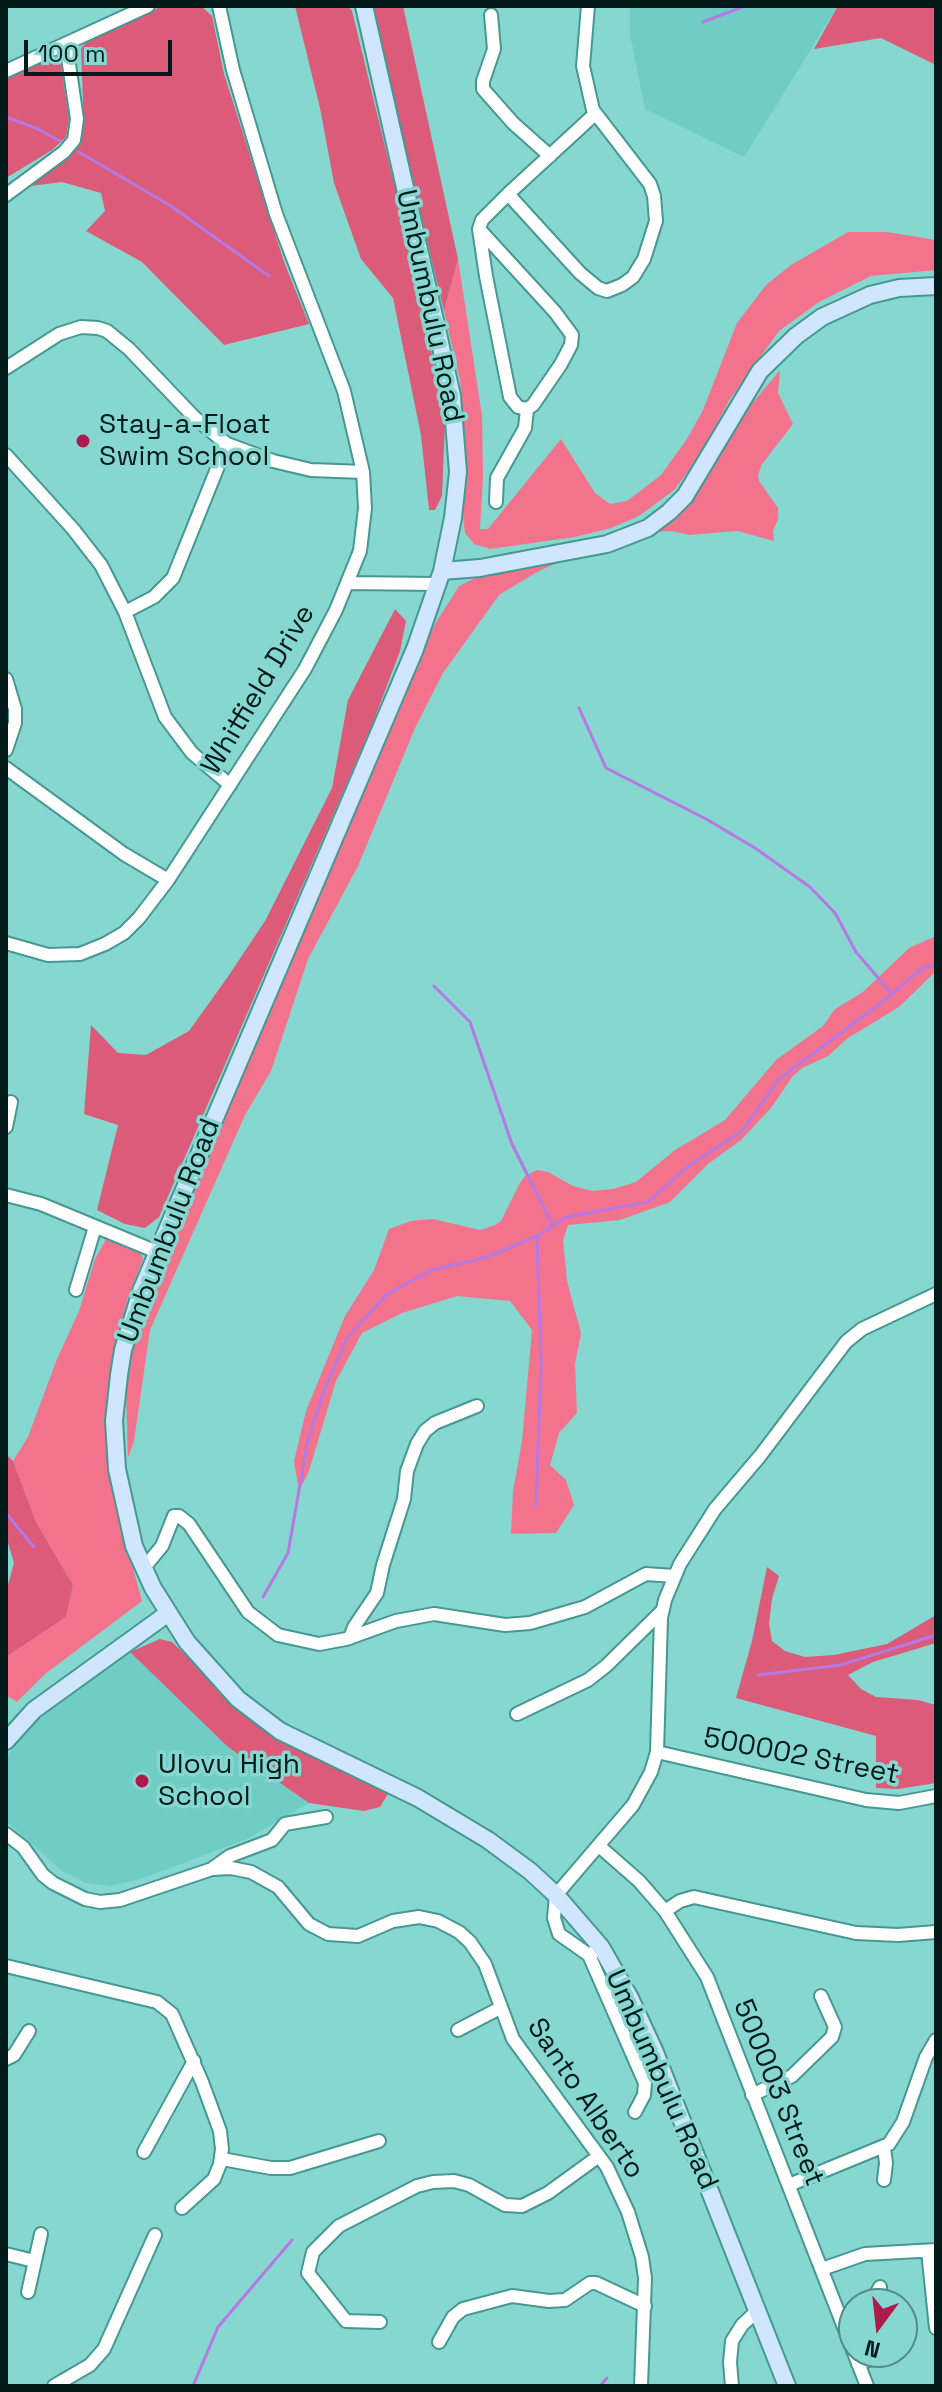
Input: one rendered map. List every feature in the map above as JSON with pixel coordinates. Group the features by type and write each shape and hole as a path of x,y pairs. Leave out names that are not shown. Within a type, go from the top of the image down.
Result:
{"main road":[{"name":"Umbumbulu Road","path":"364,6 452,396 458,483 440,577 415,649 157,1252 123,1350 115,1403 117,1469 128,1523 143,1569 167,1614 205,1664 254,1712 305,1744 460,1821 507,1853 556,1895 630,1998 654,2050 787,2386"},
{"path":"440,577 607,544 648,528 685,496 760,371 796,336 822,317 870,295 899,288 936,286"},
{"path":"6,1741 34,1710 167,1614"}],"street":[{"path":"6,71 148,6"},
{"name":"Whitfield Drive","path":"6,943 30,952 59,956 80,954 124,933 139,918 168,880 305,669 360,551 363,472 344,391 276,214 233,70 219,6"},
{"path":"508,194 580,273 598,288 607,291 622,285 633,277 644,259 655,229 657,213 654,196 648,180 595,114 583,66 588,6"},
{"path":"491,15 494,49 483,89 529,140 550,156"},
{"path":"6,195 55,159 74,140 77,119 66,44"},
{"path":"479,229 572,335 571,345 561,364 527,409 518,407 510,397 483,264 479,229 485,216 595,114"},
{"path":"6,368 59,334 81,327 98,328 129,349 195,418 227,444 273,461 311,470 363,472"},
{"path":"496,502 497,478 525,428 527,409"},
{"path":"125,612 154,597 173,578 227,444"},
{"path":"6,455 101,565 125,612 165,717 192,753 230,785"},
{"path":"347,583 440,577"},
{"path":"6,679 15,709 15,723 6,750"},
{"path":"6,768 124,854 168,880"},
{"path":"6,1127 11,1102"},
{"path":"6,1195 41,1204 157,1252"},
{"path":"76,1290 95,1227"},
{"path":"635,2112 644,2095 645,2083 595,1951 559,1934 554,1918 556,1895 599,1846 641,1791 651,1772 657,1752 659,1636 663,1610 674,1576 696,1537 846,1342 862,1329 936,1294"},
{"path":"350,1638 377,1593 404,1499 410,1458 417,1444 435,1423 477,1406"},
{"path":"143,1569 162,1546 174,1516 179,1516 189,1524 248,1612 278,1635 319,1644 350,1638 396,1621 434,1614 505,1625 530,1623 585,1607 646,1574 674,1576"},
{"path":"517,1714 588,1680 663,1610"},
{"name":"500002 Street","path":"657,1752 866,1800 899,1803 936,1796"},
{"path":"212,1869 230,1856 272,1840 285,1824 326,1817"},
{"name":"Santo Alberto","path":"6,1834 23,1847 43,1875 61,1889 85,1899 111,1901 136,1897 212,1869 231,1868 260,1876 278,1887 309,1924 339,1937 358,1936 393,1921 413,1917 431,1919 451,1927 478,1952 520,2050 599,2156 622,2197 637,2240 645,2278 641,2386"},
{"name":"500003 Street","path":"599,1846 639,1881 665,1911 707,1977 838,2311"},
{"path":"665,1911 680,1901 694,1897 856,1933 898,1935 936,1932"},
{"path":"6,1966 157,2002 169,2009 194,2061 220,2131 222,2159 209,2186 182,2208"},
{"path":"752,2095 792,2076 832,2037 835,2027 821,1996"},
{"path":"458,2030 500,2008"},
{"path":"6,2059 14,2055 29,2031"},
{"path":"789,2185 884,2148 894,2139 926,2057 936,2040"},
{"path":"144,2152 194,2061"},
{"path":"222,2159 271,2168 290,2168 379,2141"},
{"path":"884,2148 884,2180"},
{"path":"380,2322 346,2321 308,2273 313,2252 339,2226 417,2186 433,2182 454,2181 469,2185 505,2205 522,2206 548,2193 599,2156"},
{"path":"28,2292 41,2234"},
{"path":"54,2386 78,2380 104,2349 155,2235"},
{"path":"822,2269 865,2254 932,2251 936,2328"},
{"path":"6,2254 34,2261"},
{"path":"439,2342 453,2317 463,2309 512,2296 565,2300 590,2283 596,2283 645,2306"},
{"path":"732,2386 732,2341 742,2325 757,2311"}],"shaded area":[{"path":"163,6 201,6 212,16 224,74 284,262 309,324 224,345 142,262 86,231 105,211 101,193 62,182 22,187 78,142 84,127 81,48 93,36"},
{"path":"295,6 348,6 352,11 416,274 445,421 442,496 435,510 429,510 421,435 393,298 361,259 334,183 320,108"},
{"path":"374,6 403,6 458,259 444,311 396,112"},
{"path":"630,6 838,6 744,157 645,109 630,35"},
{"path":"838,6 936,6 936,65 881,38 814,49"},
{"path":"59,53 69,118 66,137 52,150 6,178 6,76"},
{"path":"848,232 887,232 936,240 936,270 871,276 819,302 779,331 730,399 699,457 674,490 639,516 611,528 575,537 490,549 474,544 465,533 466,451 460,380 444,311 458,259 482,416 480,529 488,529 561,439 595,493 610,504 627,501 661,475 703,410 737,323 766,285 791,265"},
{"path":"780,370 778,393 793,424 762,464 758,475 778,508 774,541 738,531 689,535 672,531 655,532 694,497 751,405"},
{"path":"561,561 499,595 443,673 415,728 358,866 308,959 271,1071 245,1115 150,1330 134,1441 128,1458 126,1389 132,1343 144,1298 417,661 459,586 481,575"},
{"path":"395,609 406,621 400,651 372,725 159,1217 145,1228 125,1224 97,1210 118,1125 84,1114 91,1025 118,1053 146,1055 189,1031 265,921 332,788 348,700"},
{"path":"936,936 936,971 899,1007 848,1038 828,1056 802,1068 741,1140 708,1164 670,1202 620,1220 568,1225 563,1240 567,1281 581,1333 575,1364 577,1413 559,1433 550,1465 566,1480 574,1505 556,1533 511,1534 513,1491 522,1441 532,1330 510,1301 457,1296 402,1313 362,1333 336,1381 309,1471 299,1491 294,1461 306,1411 345,1316 374,1270 389,1229 411,1221 433,1219 480,1230 495,1225 501,1221 525,1176 537,1170 593,1191 636,1182 675,1150 725,1120 776,1060 823,1026 835,1009 863,992 909,948"},
{"path":"106,1239 139,1249 143,1259 115,1344 107,1395 106,1445 120,1521 142,1601 45,1674 17,1702 6,1695 6,1657 66,1617 73,1585 36,1522 13,1461 28,1437 79,1311 95,1259"},
{"path":"6,1454 13,1461 36,1522 73,1585 66,1617 6,1657 6,1592 14,1563 6,1536"},
{"path":"767,1567 779,1576 769,1624 772,1641 785,1651 805,1657 834,1655 887,1644 936,1615 936,1643 873,1662 848,1675 861,1689 876,1697 918,1700 936,1705 936,1783 898,1789 876,1788 876,1736 736,1698 752,1641"},
{"path":"160,1639 172,1642 228,1696 389,1792 380,1807 364,1811 309,1803 228,1747 130,1652"},
{"name":"Ulovu High School","path":"130,1652 226,1745 309,1803 247,1839 141,1879 110,1886 86,1883 62,1871 6,1821 6,1759 20,1735 49,1707"}],"waterway":[{"path":"703,22 745,6"},
{"path":"6,117 60,141"},
{"path":"79,152 171,206 269,276"},
{"path":"579,708 606,768 708,820 755,848 810,887 835,913 856,952 892,994"},
{"path":"263,1597 288,1553 308,1439 325,1388 347,1338 387,1294 432,1270 487,1257 537,1236 566,1217 648,1202 687,1167 742,1131 779,1079 885,1000 921,969 936,964"},
{"path":"434,986 470,1022 512,1144 553,1226"},
{"path":"536,1506 541,1364 537,1238"},
{"path":"6,1513 34,1547"},
{"path":"758,1675 841,1665 936,1635"},
{"path":"193,2386 218,2327 292,2240"},
{"path":"600,2386 607,2378"}],"place":[{"name":"Stay-a-Float Swim School","path":"83,441"},
{"name":"Ulovu High School","path":"142,1781"}]}
